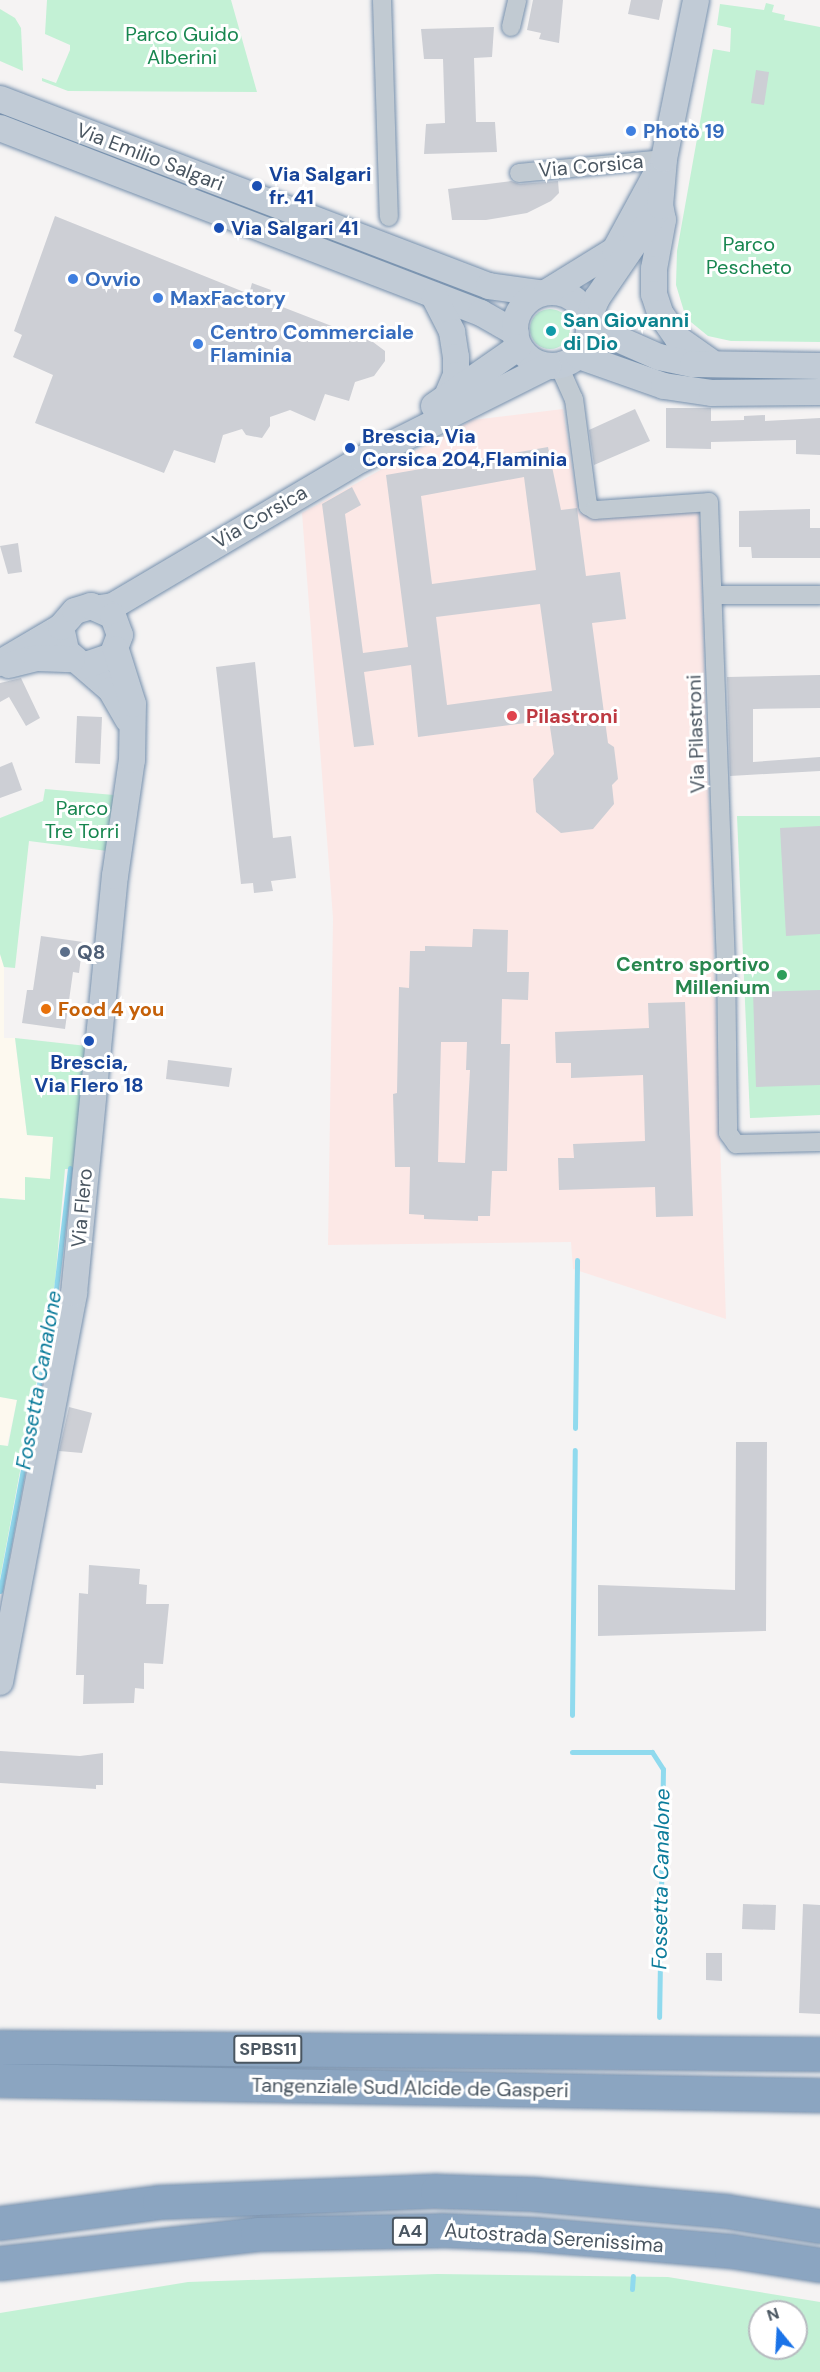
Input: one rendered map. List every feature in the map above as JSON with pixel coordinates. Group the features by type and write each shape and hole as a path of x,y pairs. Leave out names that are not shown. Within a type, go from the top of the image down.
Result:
{"highway":[{"name":"Tangenziale Sud Alcide de Gasperi","path":"0,2047 820,2054"},
{"name":"Tangenziale Sud Alcide de Gasperi","path":"0,2080 820,2095"},
{"name":"Autostrada Serenissima","path":"0,2223 171,2202 437,2191 589,2199 726,2211 820,2226"},
{"name":"Autostrada Serenissima","path":"0,2263 258,2234 441,2230 533,2234 731,2252 820,2265"}],"main road":[{"name":"Via Corsica","path":"589,326 597,298 660,206 664,159 696,0"},
{"name":"Via Emilio Salgari","path":"0,99 489,286 543,293"},
{"name":"Via Emilio Salgari","path":"0,128 435,298 481,313 518,340"},
{"name":"Via Corsica","path":"543,293 615,250 664,159"},
{"path":"660,206 663,220 654,269 654,294 660,313 678,339 718,366"},
{"path":"820,366 718,366 659,357 589,326 582,307 568,295 543,293 523,307 517,319 518,340 535,363 562,362 674,388 712,393 820,392"},
{"path":"435,298 452,332 456,357 456,375 446,398"},
{"path":"562,362 589,326"},
{"name":"Via Corsica","path":"362,459 446,398 518,340"},
{"name":"Via Corsica","path":"0,663 61,627 75,611 112,606 159,576 362,459 562,362"},
{"name":"Via Corsica","path":"118,643 159,576"},
{"path":"0,668 37,658 79,662 104,661 118,643 113,616 100,608"},
{"path":"61,627 63,642 79,662 111,690 133,730"},
{"name":"Via Flero","path":"0,1682 74,1293 104,979 133,730 133,704 118,643"}],"street":[{"path":"382,0 388,217"},
{"path":"512,27 517,0"},
{"name":"Via Corsica","path":"519,173 664,159"},
{"name":"Via Pilastroni","path":"562,362 574,399 585,501 595,510 709,502 714,595 728,1133 736,1144 820,1142"},
{"path":"714,595 820,595"}],"shaded area":[{"name":"Pilastroni","path":"563,409 579,513 699,508 726,1319 573,1269 571,1242 328,1245 333,918 302,513 472,420"},
{"path":"0,954 4,967 4,1038 15,1038 27,1135 53,1137 50,1179 25,1200 0,1198"},
{"path":"0,1397 17,1400 7,1446 0,1445"}],"green space":[{"name":"Parco Guido Alberini","path":"47,0 231,0 257,92 68,91 42,81 42,78 56,83 70,50 70,45 45,34"},
{"name":"Parco Pescheto","path":"766,3 774,5 772,12 785,15 784,20 820,27 820,342 731,341 708,336 686,318 676,285 677,251 713,49 730,52 731,28 717,25 720,4 764,10"},
{"path":"0,9 15,18 21,28 23,71 0,61"},
{"path":"550,309 558,310 564,315 569,321 569,337 564,343 558,348 550,349 542,348 536,343 531,337 530,329 531,321 536,315 542,310"},
{"name":"Parco Tre Torri","path":"45,789 114,795 107,851 29,841 15,968 4,967 0,954 0,818 43,801"},
{"name":"Centro sportivo Millenium","path":"737,816 820,816 820,1115 750,1118"},
{"path":"15,1038 87,1046 73,1169 65,1169 55,1282 0,1579 0,1445 8,1446 17,1400 0,1397 0,1198 25,1200 25,1177 50,1179 53,1137 27,1135"},
{"path":"437,2274 668,2277 808,2300 748,2300 748,2360 808,2360 808,2300 820,2302 820,2372 0,2372 0,2313 188,2282"}],"building":[{"path":"533,0 563,0 559,43 539,39 541,33 527,30"},
{"path":"631,0 663,0 659,20 628,14"},
{"path":"494,27 492,57 474,58 476,122 495,122 497,152 424,154 426,124 445,123 443,59 424,59 421,29"},
{"path":"756,70 769,72 764,105 751,103"},
{"path":"511,181 520,184 558,181 559,193 551,201 527,213 486,220 452,220 448,189"},
{"name":"Centro Commerciale Flaminia","path":"55,216 249,294 252,283 271,290 267,301 373,342 385,351 385,361 374,376 355,382 349,401 325,394 315,421 290,410 270,417 270,426 262,438 246,435 242,429 223,435 215,463 174,450 164,473 35,423 53,375 13,357 22,335 14,331"},
{"path":"666,408 711,408 711,421 744,420 744,416 765,415 765,421 820,418 820,455 796,454 796,440 711,442 711,449 666,448"},
{"path":"635,409 650,441 594,465 589,430"},
{"path":"548,447 561,510 577,508 586,576 620,572 626,619 592,623 608,743 614,747 618,779 612,785 614,804 593,829 561,833 536,812 533,779 554,754 549,720 418,737 411,665 364,672 374,745 354,747 322,504 352,487 361,505 345,514 363,653 408,647 386,475","holes":["524,477 536,570 432,584 421,496","540,604 552,691 447,705 436,617"]},
{"path":"810,509 810,528 820,528 820,558 752,558 751,547 739,547 739,511"},
{"path":"18,543 22,572 8,574 0,546"},
{"path":"255,662 273,838 291,836 296,878 271,881 273,891 254,893 253,883 241,884 216,667"},
{"path":"820,675 820,708 753,709 753,762 820,757 820,771 730,776 727,677"},
{"path":"21,678 40,718 26,726 9,697 0,702 0,683"},
{"path":"77,716 102,717 100,764 75,763"},
{"path":"12,762 22,790 0,798 0,767"},
{"path":"820,826 820,934 786,936 780,828"},
{"path":"473,929 508,930 507,972 529,972 528,1000 502,999 501,1044 510,1044 507,1171 492,1171 490,1216 478,1216 478,1221 424,1219 424,1215 409,1214 410,1167 395,1167 393,1094 397,1093 399,987 409,988 410,951 425,951 425,946 472,947","holes":["441,1042 467,1042 466,1070 470,1070 465,1163 438,1162"]},
{"path":"41,936 83,942 79,973 73,972 65,1029 22,1023 27,990 33,990"},
{"path":"820,990 820,1085 756,1087 753,992"},
{"path":"685,1002 693,1216 656,1217 655,1187 559,1190 558,1158 574,1158 573,1144 645,1141 643,1075 571,1078 571,1063 556,1063 555,1032 649,1028 648,1003"},
{"path":"168,1060 232,1068 229,1087 166,1079"},
{"path":"69,1407 92,1413 82,1453 59,1451"},
{"path":"736,1442 767,1442 766,1631 598,1636 598,1585 735,1590"},
{"path":"89,1565 140,1569 139,1584 147,1585 146,1604 169,1604 163,1664 144,1663 144,1689 135,1688 134,1703 83,1704 84,1675 76,1675 79,1593 88,1594"},
{"path":"0,1751 80,1756 103,1753 103,1785 96,1785 96,1789 0,1783"},
{"path":"743,1904 776,1905 775,1930 742,1929"},
{"path":"803,1904 820,1905 820,2014 799,2013"},
{"path":"706,1953 722,1953 722,1981 706,1980"}],"waterway":[{"name":"Fossetta Canalone","path":"0,1591 54,1306 70,1168"},
{"name":"Fossetta Canalone","path":"575,1428 577,1260"},
{"name":"Fossetta Canalone","path":"572,1715 575,1450"},
{"name":"Fossetta Canalone","path":"572,1752 652,1752 663,1769 659,2017"},
{"name":"Fossetta Canalone","path":"632,2289 633,2276"}],"place":[{"name":"Photò 19","path":"631,131"},
{"name":"Via Salgari fr. 41","path":"257,186"},
{"name":"Via Salgari 41","path":"219,228"},
{"name":"Ovvio","path":"73,279"},
{"name":"MaxFactory","path":"158,298"},
{"name":"San Giovanni di Dio","path":"551,331"},
{"name":"Centro Commerciale Flaminia","path":"198,344"},
{"name":"Brescia, Via Corsica 204,Flaminia","path":"350,448"},
{"name":"Pilastroni","path":"512,716"},
{"name":"Q8","path":"65,952"},
{"name":"Centro sportivo Millenium","path":"782,975"},
{"name":"Food 4 you","path":"46,1009"},
{"name":"Brescia, Via Flero 18","path":"89,1041"}]}
